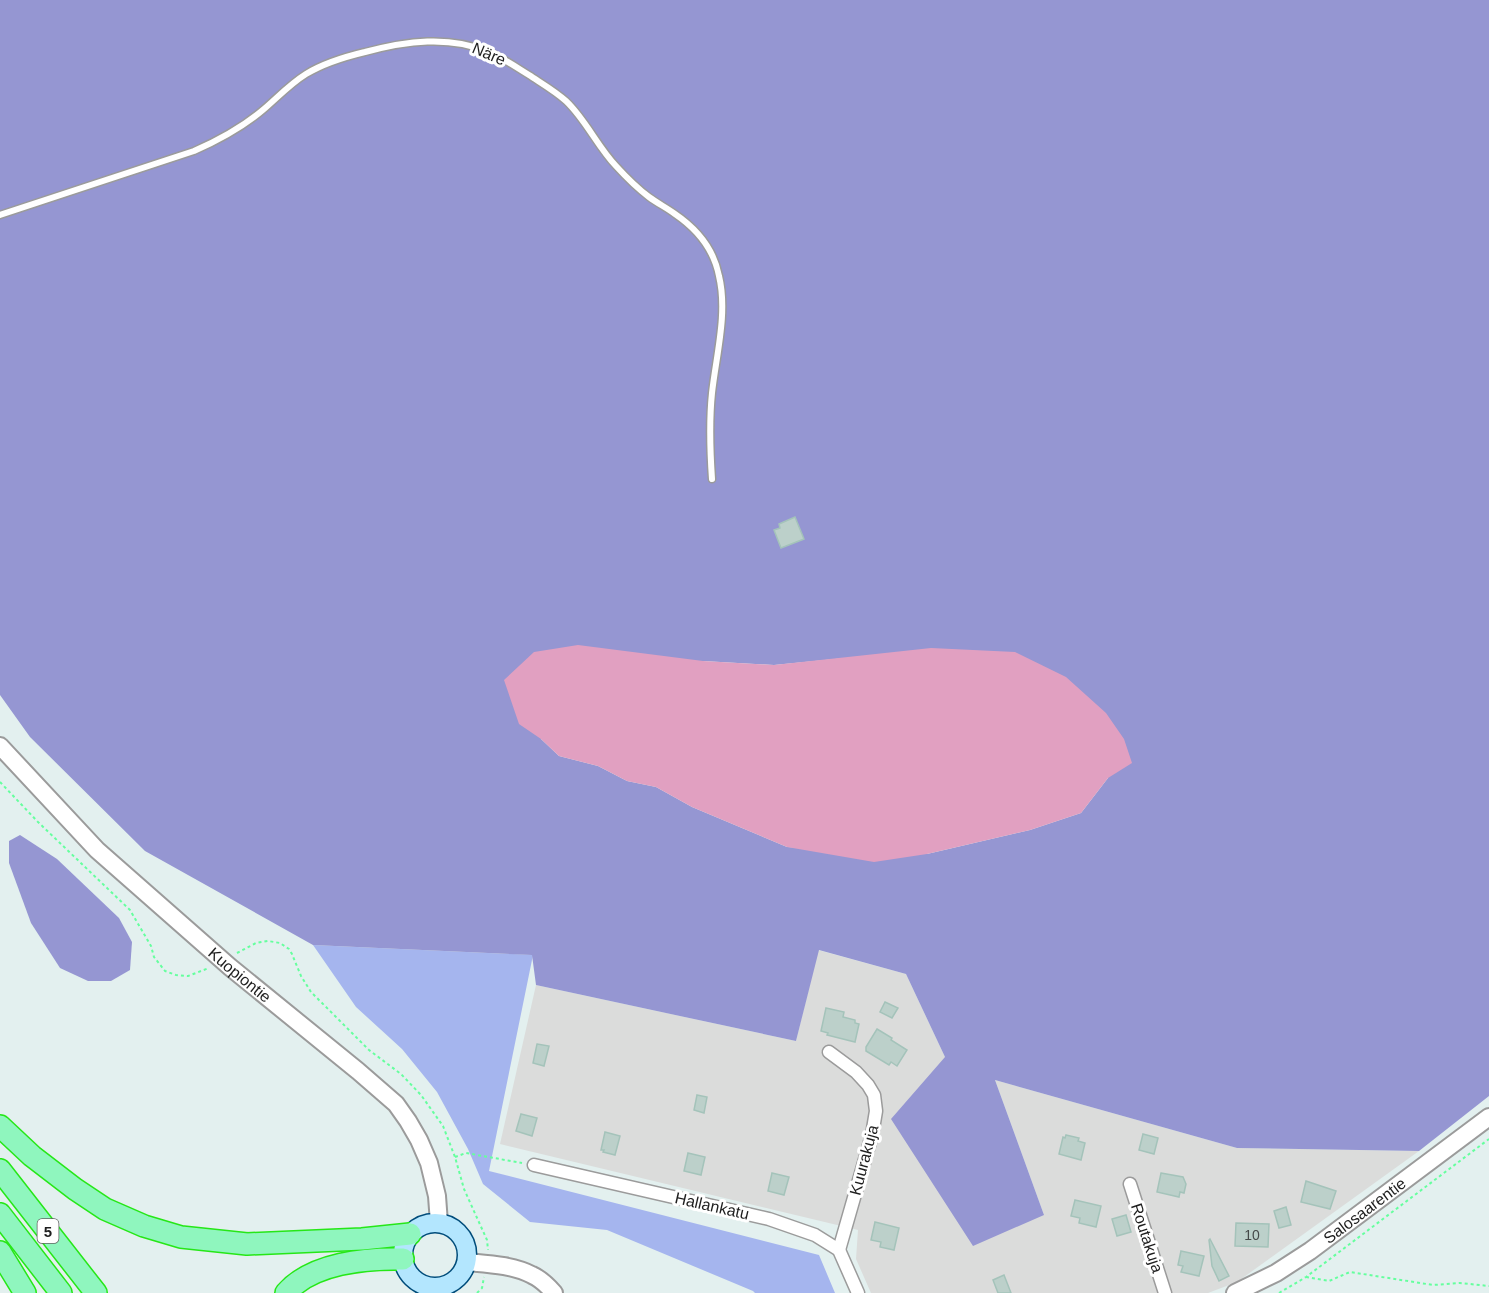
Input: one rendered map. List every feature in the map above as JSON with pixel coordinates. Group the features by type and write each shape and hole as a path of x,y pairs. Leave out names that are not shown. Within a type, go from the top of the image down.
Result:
{"highway":[{"path":"0,1126 32,1156 105,1209 144,1226 182,1237 248,1244 362,1239 410,1234"},
{"name":"5","path":"0,1170 96,1293"},
{"name":"5","path":"0,1214 62,1293"},
{"path":"0,1252 25,1293"},
{"path":"286,1293 291,1287 316,1272 344,1263 377,1258 403,1259"}],"main road":[{"path":"438,1223 452,1227 462,1236 467,1248 467,1262 462,1273 453,1282 436,1290 414,1279 403,1259 404,1246 410,1234 420,1226 438,1223"}],"street":[{"name":"Kuopiontie","path":"0,746 97,850 230,967 396,1104 419,1140 429,1163 436,1196 438,1223"},
{"name":"Kuurakuja","path":"829,1052 856,1072 868,1085 874,1095 876,1111 872,1135 838,1250"},
{"name":"Salosaarentie","path":"1235,1293 1276,1273 1310,1251 1489,1117"},
{"name":"Hallankatu","path":"534,1166 770,1219 815,1235 838,1250"},
{"name":"Routakuja","path":"1130,1184 1165,1293"},
{"path":"838,1250 858,1293"},
{"path":"467,1262 519,1270 532,1275 554,1293"}],"lane":[{"name":"Näre","path":"0,215 213,143 249,121 291,84 333,60 383,46 427,41 459,43 490,52 566,101 625,176 649,198 695,230 708,249 720,279 721,299 720,345 711,412 712,479"}],"path":[{"path":"0,782 38,822 130,910 152,946 154,957 165,971 188,976 212,968"},
{"path":"1279,1293 1306,1277 1489,1139"},
{"path":"455,1157 466,1153 534,1166"},
{"path":"1306,1277 1329,1281 1350,1272 1433,1285 1460,1283 1489,1286"}],"shaded area":[{"path":"0,0 1489,0 1489,1096 1419,1151 1237,1148 995,1080 1044,1215 973,1246 891,1119 945,1057 906,974 819,950 796,1041 536,985 532,955 313,945 145,851 30,737 0,695","holes":["845,658 1108,778 1081,813 1030,830 927,854 787,847 692,807 656,787 627,781 598,766 559,756 541,739 703,661 774,665"]},
{"path":"578,645 703,661 774,665 931,648 1015,652 1066,677 1106,713 1124,739 1132,763 1108,778 1081,813 1030,830 927,854 874,862 787,847 692,807 656,787 627,781 598,766 559,756 541,739 519,724 504,680 534,652"},
{"path":"20,835 57,859 119,918 132,942 130,970 111,981 88,981 60,968 31,923 9,863 9,841"},
{"path":"313,945 533,955 489,1171 819,1255 835,1293 755,1293 607,1230 530,1222 483,1184 468,1149 437,1092 402,1049 356,1007"},
{"path":"818,950 906,974 945,1057 1044,1215 995,1080 1237,1148 1419,1151 1237,1282 1208,1293 871,1293 856,1259 858,1230 500,1144 536,985 796,1041"}],"building":[{"path":"795,517 804,539 781,548 774,530 780,528 779,524"},
{"path":"885,1002 898,1008 892,1018 880,1012"},
{"path":"826,1008 844,1012 843,1017 855,1020 855,1023 859,1024 855,1042 827,1035 828,1033 821,1031"},
{"path":"877,1029 907,1050 897,1066 891,1062 889,1065 866,1051"},
{"path":"537,1044 549,1046 544,1066 533,1063"},
{"path":"697,1095 707,1097 704,1113 694,1110"},
{"path":"521,1114 537,1118 532,1136 516,1131"},
{"path":"605,1132 620,1136 615,1155 601,1150"},
{"path":"1143,1134 1158,1138 1154,1154 1139,1150"},
{"path":"1066,1135 1079,1138 1078,1141 1085,1143 1081,1160 1059,1154 1063,1137 1065,1138"},
{"path":"688,1153 705,1157 701,1175 684,1171"},
{"path":"772,1173 789,1177 784,1195 768,1191"},
{"path":"1161,1173 1183,1177 1186,1184 1184,1193 1180,1192 1179,1197 1157,1192"},
{"path":"1306,1181 1336,1191 1330,1209 1301,1202"},
{"path":"1075,1200 1101,1206 1096,1227 1079,1223 1080,1218 1071,1216"},
{"path":"1286,1207 1291,1225 1279,1228 1274,1211"},
{"path":"1126,1215 1131,1232 1117,1236 1112,1219"},
{"path":"875,1222 899,1228 894,1250 880,1247 881,1242 871,1240"},
{"path":"1236,1223 1269,1224 1268,1247 1235,1246"},
{"path":"1210,1239 1229,1276 1219,1281 1212,1266"},
{"path":"1181,1251 1204,1256 1199,1276 1181,1272 1183,1266 1178,1265"},
{"path":"1004,1275 1011,1293 998,1293 993,1280"}]}
